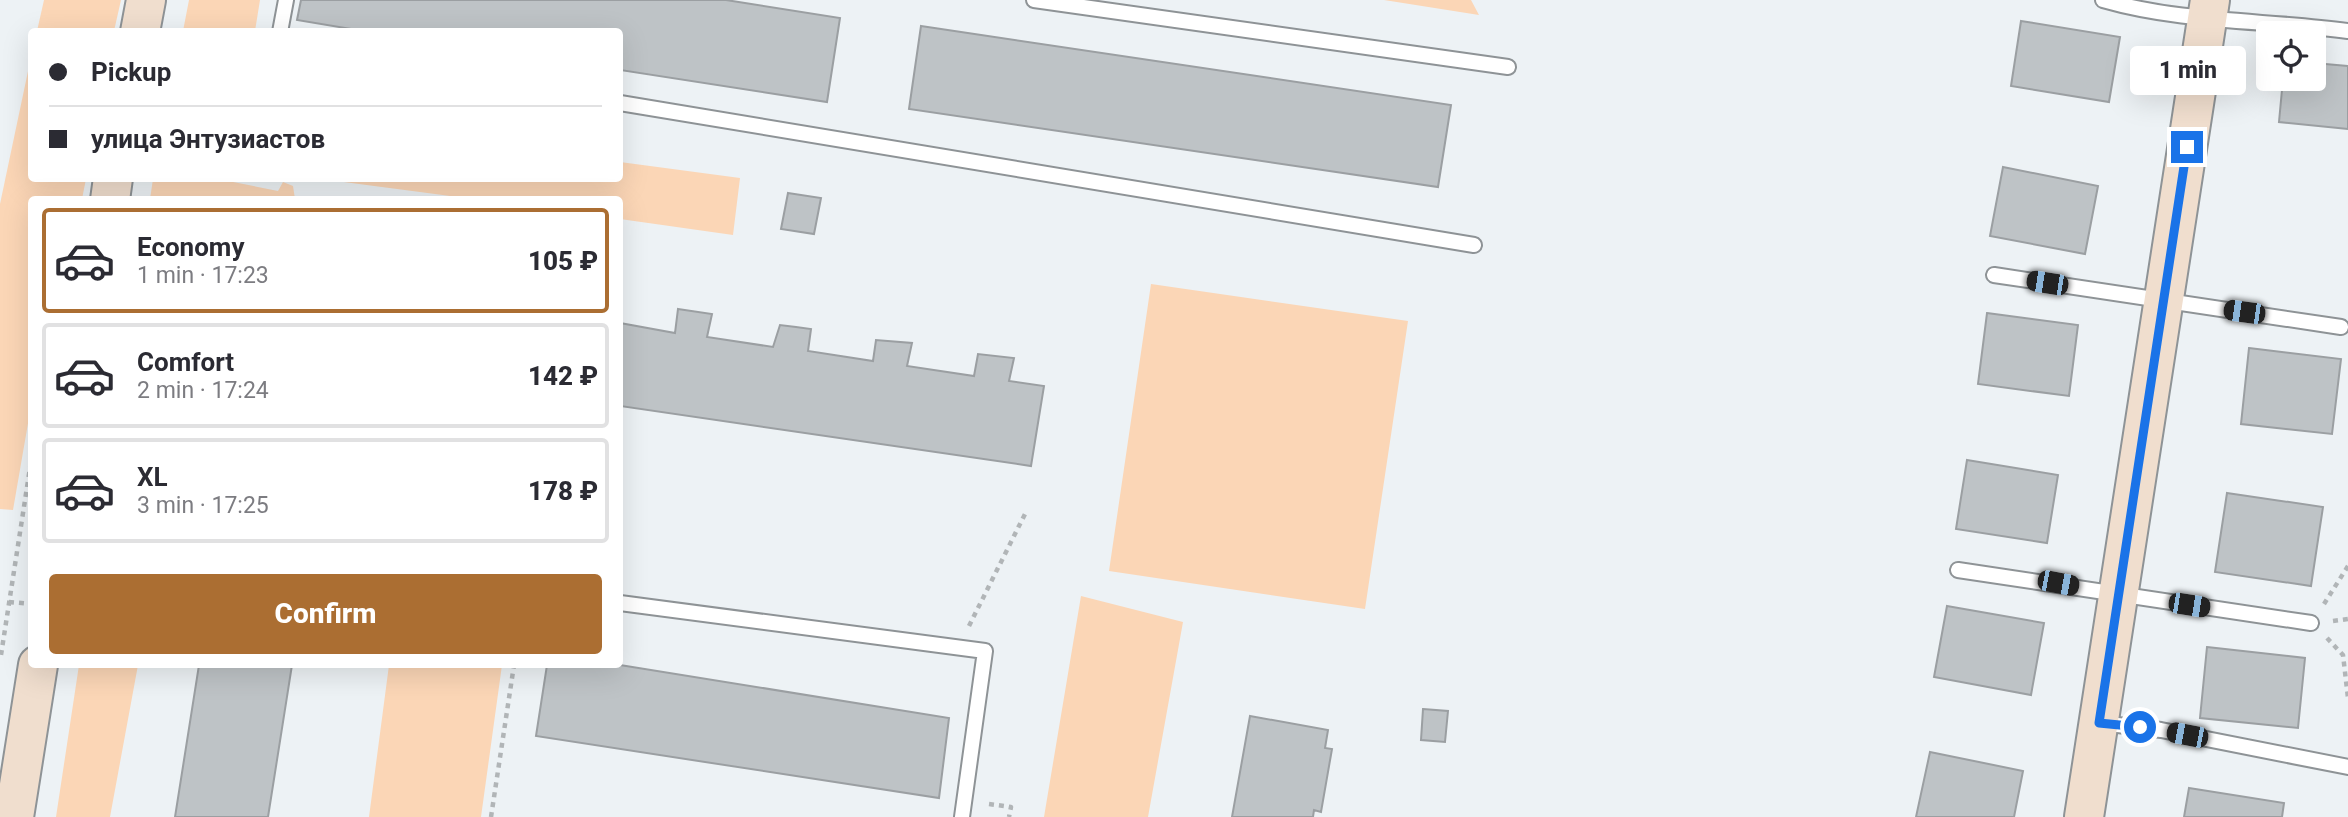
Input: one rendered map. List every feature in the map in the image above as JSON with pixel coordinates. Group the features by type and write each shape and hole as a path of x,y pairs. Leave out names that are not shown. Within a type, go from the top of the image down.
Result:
{"main road":[{"path":"141,28 146,0"},
{"path":"2084,817 2209,9"},
{"path":"14,817 37,668"}],"lane":[{"path":"281,28 286,0"},
{"path":"1034,0 1508,67"},
{"path":"2103,0 2140,10 2209,9 2348,31"},
{"path":"623,103 1474,245"},
{"path":"1994,275 2341,327"},
{"path":"1958,570 2311,623"},
{"path":"623,603 985,651 962,817"},
{"path":"2099,723 2161,730 2348,767"}],"path":[{"path":"0,659 28,480"},
{"path":"2348,566 2311,623 2343,655 2348,698"},
{"path":"9,601 28,603"},
{"path":"491,817 514,668"}],"shaded area":[{"path":"44,0 121,0 115,28 38,28"},
{"path":"189,0 260,0 255,28 184,28"},
{"path":"1384,0 1471,0 1479,15"},
{"path":"28,71 28,182 85,182 83,196 28,196 28,423 13,510 0,509 0,204"},
{"path":"623,162 740,178 733,235 623,219 623,196 450,196 344,182 623,182"},
{"path":"153,182 233,182 278,191 283,182 293,186 295,196 150,196"},
{"path":"1151,284 1408,321 1365,609 1109,571"},
{"path":"1081,596 1183,622 1148,817 1044,817"},
{"path":"79,668 137,668 110,817 56,817"},
{"path":"389,668 502,668 481,817 369,817"}],"building":[{"path":"301,0 726,0 840,18 827,102 623,70 623,28 345,28 297,20"},
{"path":"2021,21 2120,37 2109,102 2011,86"},
{"path":"921,26 1451,105 1438,187 909,109"},
{"path":"2326,64 2348,66 2348,129 2279,122 2282,91 2326,91"},
{"path":"2003,167 2098,186 2085,254 1990,236"},
{"path":"788,193 821,198 814,234 781,229"},
{"path":"678,309 712,314 707,337 773,347 780,325 811,329 808,351 873,361 876,340 912,343 907,366 974,376 978,354 1014,358 1009,381 1044,386 1031,466 623,406 623,324 675,333"},
{"path":"1987,313 2078,325 2069,396 1978,384"},
{"path":"2249,348 2341,359 2332,434 2241,424"},
{"path":"1967,460 2058,475 2047,543 1956,529"},
{"path":"2227,493 2323,507 2311,586 2215,572"},
{"path":"1947,606 2044,623 2031,695 1934,677"},
{"path":"2207,647 2305,658 2298,728 2200,718"},
{"path":"623,665 949,718 939,798 536,736 547,668 623,668"},
{"path":"199,668 292,668 268,817 175,817"},
{"path":"1423,709 1448,711 1445,742 1421,740"},
{"path":"1250,716 1328,730 1325,748 1332,749 1321,812 1314,810 1313,817 1232,817"},
{"path":"1930,752 2023,771 2014,817 1916,817"},
{"path":"2189,788 2284,803 2282,817 2184,817"}],"route":[{"path":"2140,727 2099,723 2187,147"}]}
